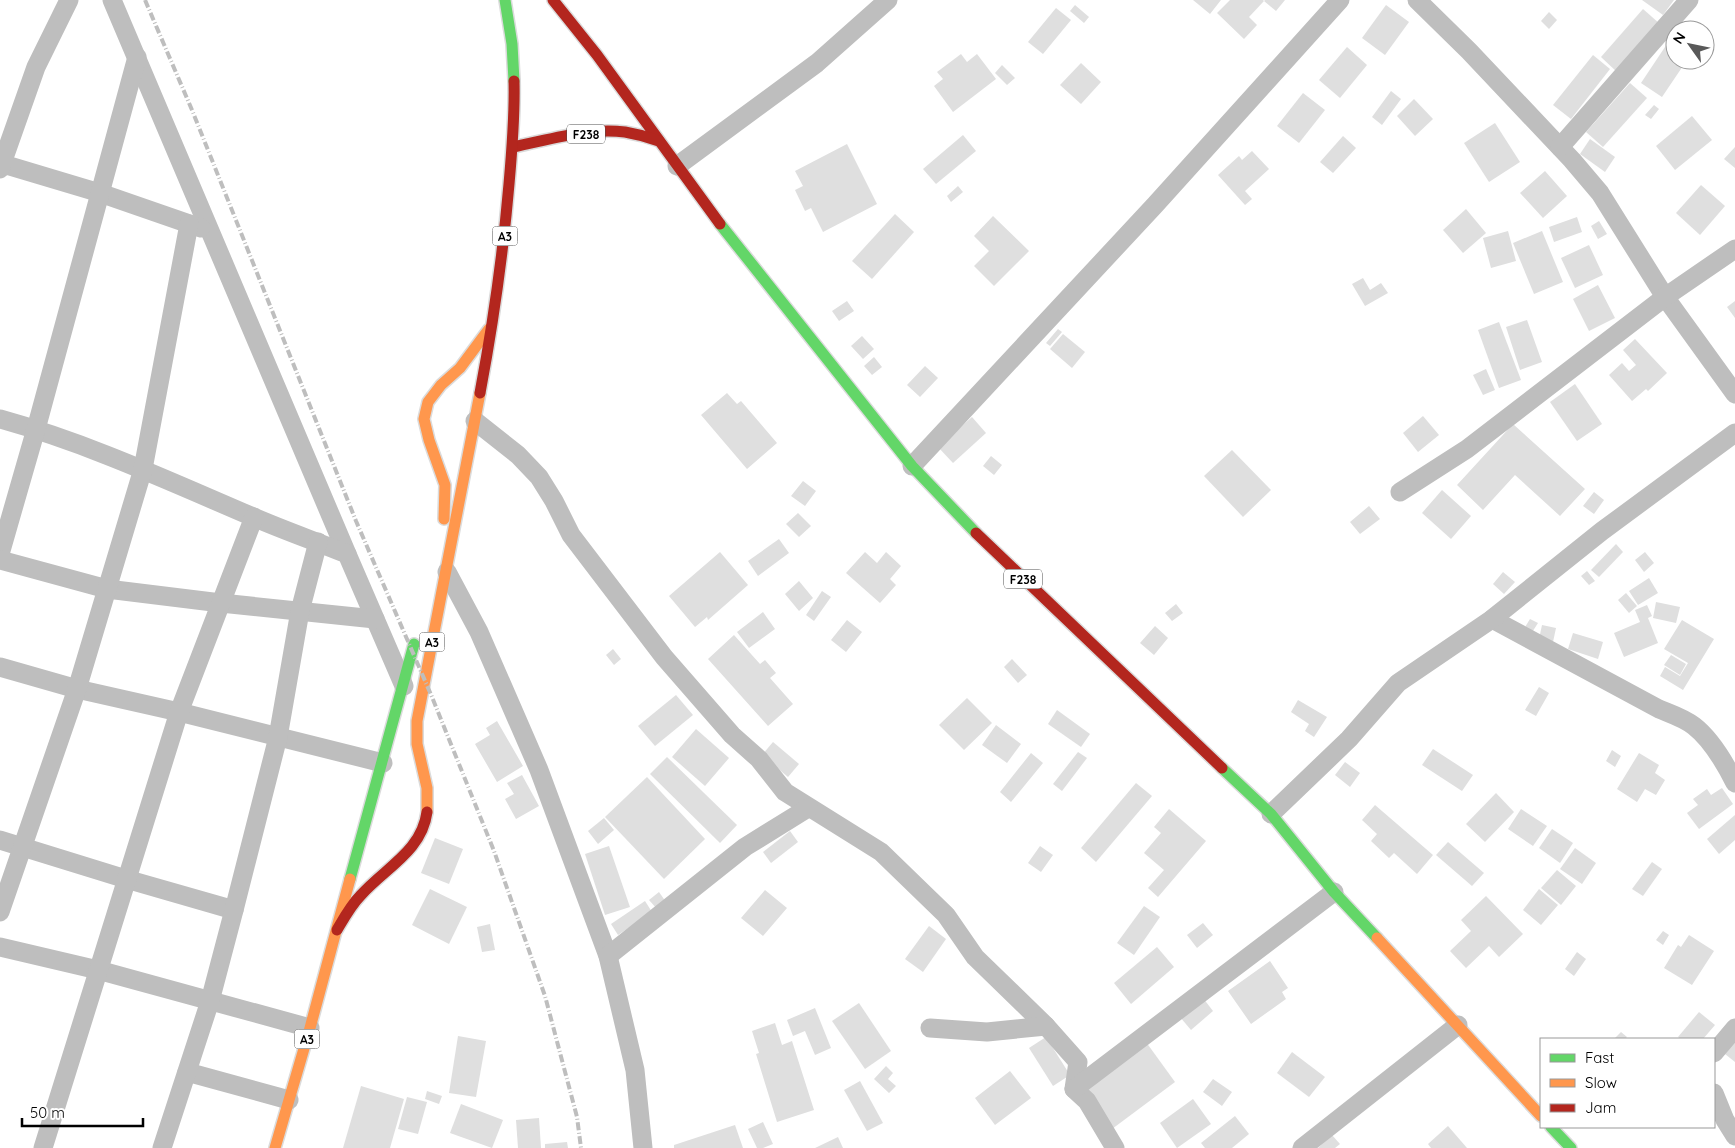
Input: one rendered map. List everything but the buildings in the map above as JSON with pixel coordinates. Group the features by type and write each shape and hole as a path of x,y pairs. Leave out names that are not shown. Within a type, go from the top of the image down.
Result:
{"main road":[{"name":"A3","path":"337,930 350,908 365,890 406,856 415,844 423,826 428,806 428,785 417,742 417,721 493,324 505,239 513,147 516,76 505,0"},
{"name":"F238","path":"554,0 597,55 706,207 912,466 985,543 1271,814 1334,892 1540,1115"},
{"name":"F238","path":"513,147 581,134 614,131 636,133 660,141"},
{"name":"A3","path":"442,527 445,518 445,484 429,440 424,419 428,402 441,385 460,368 493,324"},
{"name":"A3","path":"275,1148 310,1028 418,630"},
{"path":"1553,1128 1571,1148"}],"street":[{"path":"69,0 36,67 1,165 100,193 211,232"},
{"path":"112,0 404,686"},
{"path":"677,166 817,63 888,0"},
{"path":"912,466 1155,204 1340,0"},
{"path":"1417,0 1469,51 1560,147 1600,193 1665,297 1735,394"},
{"path":"1560,147 1689,0"},
{"path":"0,554 137,58"},
{"path":"0,912 77,689 143,469 189,224"},
{"path":"1400,492 1467,449 1665,297 1735,249"},
{"path":"0,420 36,429 143,469 254,517 347,554"},
{"path":"475,421 518,455 538,476 554,501 571,535 664,658 732,735 759,759 785,792 881,852 946,915 976,958 1046,1026 1078,1062 1074,1089"},
{"path":"1271,814 1349,739 1398,684 1492,619 1602,531 1735,433"},
{"path":"44,1148 179,712 254,517"},
{"path":"162,1148 210,1001 234,910 278,737 300,612 318,542"},
{"path":"0,560 107,589 375,619"},
{"path":"447,572 479,632 539,770 608,956 634,1070 643,1148"},
{"path":"1492,619 1694,726 1708,741 1728,769 1735,783"},
{"path":"0,667 77,689 179,712 383,763"},
{"path":"608,956 745,847 808,808"},
{"path":"0,840 126,880 234,910"},
{"path":"1074,1089 1334,892"},
{"path":"0,947 98,970 310,1028"},
{"path":"1302,1148 1458,1025"},
{"path":"930,1028 987,1032 1046,1026"},
{"path":"1715,1052 1735,1028"},
{"path":"187,1072 289,1100"},
{"path":"1074,1089 1087,1101 1115,1148"},
{"path":"1715,1096 1725,1120 1735,1136"}],"railway":[{"path":"145,0 192,110 356,521 432,697 494,851 545,996 577,1117 581,1148"}],"traffic: fast":[{"path":"505,0 512,44 514,81"},
{"path":"720,224 912,466 976,533"},
{"path":"350,879 414,644"},
{"path":"1222,768 1271,814 1334,892 1377,938"},
{"path":"1552,1128 1571,1148"}],"traffic: slow":[{"path":"444,519 445,485 429,440 424,419 428,402 441,385 460,368 489,329"},
{"path":"427,812 427,788 417,744 417,721 480,393"},
{"path":"275,1148 350,879"},
{"path":"1377,938 1540,1115"}],"traffic: jam":[{"path":"553,0 597,55 720,224"},
{"path":"480,393 504,236 512,146 514,81"},
{"path":"513,147 597,131 625,132 659,141"},
{"path":"976,533 1222,768"},
{"path":"337,930 357,899 401,858 418,838 424,826 427,812"}]}
